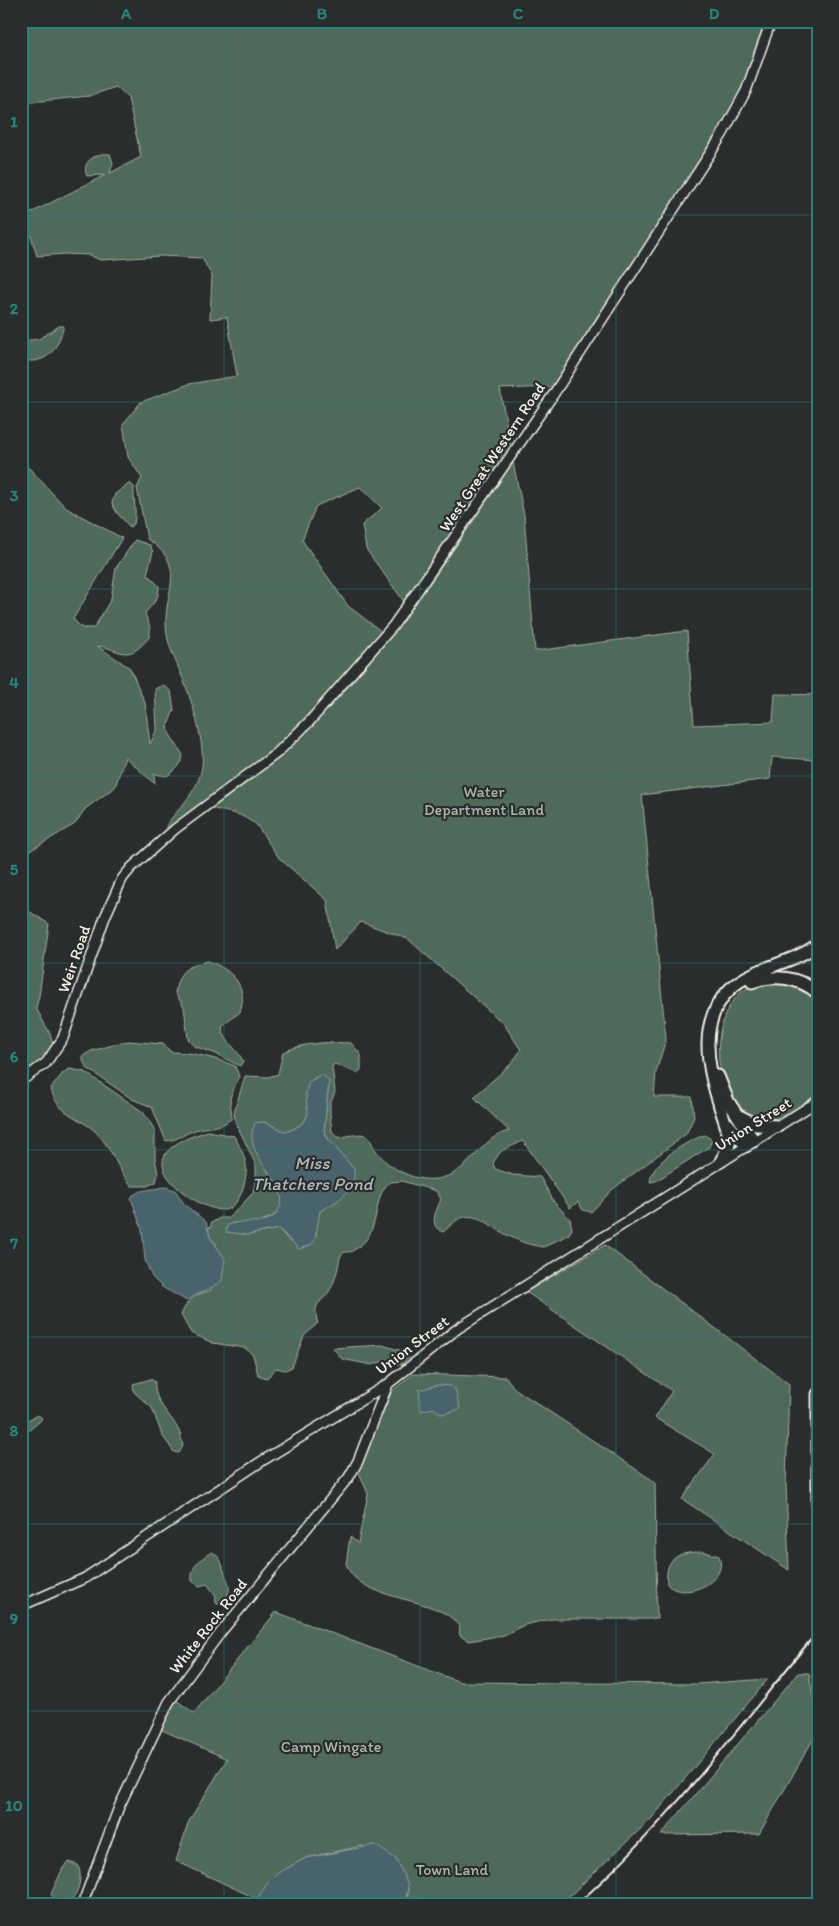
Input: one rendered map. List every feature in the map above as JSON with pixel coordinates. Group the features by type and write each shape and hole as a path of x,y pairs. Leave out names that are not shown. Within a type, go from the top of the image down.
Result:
{"highway":[{"path":"722,1161 729,1142 708,1056 710,1027 716,1008 726,993 740,981 805,954 818,944"},
{"path":"750,1144 721,1085 715,1059 717,1025 726,1004 741,988 765,978 792,979 805,984 818,993"},
{"path":"737,1115 757,1126 778,1126"},
{"path":"724,1119 750,1144"},
{"path":"818,1394 818,1523"}],"street":[{"name":"West Great Western Road","path":"157,845 193,815 277,752 338,689 403,614 553,394 719,141 746,90 771,21"},
{"name":"Weir Road","path":"21,1081 46,1063 63,1038 116,890 131,868 157,845"},
{"name":"Union Street","path":"21,1606 85,1578 262,1461 388,1384 457,1329 818,1101"},
{"name":"White Rock Road","path":"82,1905 119,1807 169,1702 229,1622 349,1477 358,1461 388,1384"}],"green space":[{"path":"35,21 765,21 742,88 723,126 552,387 500,389 511,448 405,603 366,549 362,525 382,508 360,487 316,506 302,540 348,606 382,632 326,696 272,751 169,828 166,827 167,824 189,797 197,783 202,766 201,744 193,707 167,634 166,619 171,571 168,560 147,539 137,488 142,478 128,457 123,424 141,402 189,384 237,376 227,317 210,319 212,276 202,258 161,256 100,260 89,255 37,256 25,216 105,175 87,176 86,166 96,156 110,154 113,163 110,173 141,157 128,98 116,87 89,96 21,103 21,23"},
{"path":"59,326 64,326 58,342 50,354 38,360 21,360 23,341 39,339"},
{"name":"Water Department Land","path":"513,462 524,515 535,651 687,631 694,725 773,722 775,694 818,695 818,760 772,757 770,779 642,795 666,1039 656,1072 654,1097 692,1097 694,1117 686,1134 613,1189 591,1212 583,1210 578,1202 570,1208 523,1141 501,1151 493,1163 495,1169 513,1175 540,1177 554,1202 570,1219 572,1229 569,1234 544,1247 516,1239 482,1220 471,1217 459,1219 443,1232 435,1226 434,1222 441,1199 436,1191 402,1181 390,1182 380,1197 373,1225 363,1243 353,1251 343,1253 340,1257 336,1277 331,1288 317,1306 316,1316 318,1323 304,1336 292,1367 285,1370 276,1368 267,1378 258,1375 253,1355 245,1348 213,1343 191,1333 181,1315 186,1305 193,1298 211,1290 216,1243 210,1238 208,1228 211,1227 211,1223 220,1218 229,1218 253,1193 256,1165 236,1123 234,1113 245,1076 268,1077 278,1074 283,1052 300,1046 317,1043 351,1043 361,1055 361,1070 357,1073 335,1064 332,1066 335,1092 330,1104 332,1131 337,1137 361,1134 367,1136 375,1149 395,1169 413,1177 432,1179 442,1178 461,1169 491,1140 499,1134 509,1131 474,1097 511,1064 521,1050 504,1024 408,939 361,922 335,950 327,900 279,858 256,824 240,815 211,808 275,761 317,721 348,686 407,614","holes":["316,1077 329,1081 324,1131 328,1139 354,1169 335,1202 320,1211 316,1225 316,1236 290,1242 279,1229 247,1235 232,1223 258,1222 267,1219 280,1209 282,1201 280,1188 269,1175 265,1154 264,1122 286,1132 299,1125 306,1119 308,1112 306,1092 309,1084"]},
{"path":"21,468 29,468 66,508 122,538 73,619 82,628 94,628 111,599 116,568 135,540 150,545 153,552 147,574 159,586 159,591 157,598 145,613 150,627 149,638 136,650 125,653 97,646 130,668 145,703 150,744 157,729 155,689 163,685 171,691 174,710 168,725 169,733 183,755 178,767 167,776 154,774 155,784 125,757 115,787 85,809 75,824 21,856"},
{"path":"130,483 134,487 135,515 134,524 130,527 117,513 112,503 115,494"},
{"path":"21,906 49,924 36,1008 50,1034 53,1045 40,1062 21,1076"},
{"path":"208,961 231,974 240,987 242,1003 240,1012 222,1026 225,1036 243,1061 240,1066 214,1053 196,1047 188,1039 184,1007 175,993 177,985 181,974 185,970"},
{"path":"777,980 807,989 818,999 818,1094 783,1116 758,1122 735,1104 726,1089 718,1053 720,1035 724,1017 732,1002 744,990"},
{"path":"128,1041 163,1044 171,1052 203,1056 235,1066 239,1076 230,1098 232,1118 220,1125 194,1130 166,1141 152,1107 132,1099 87,1068 83,1061 83,1056 91,1051"},
{"path":"70,1069 85,1072 143,1112 155,1130 155,1158 158,1174 156,1182 147,1186 132,1186 122,1173 107,1145 96,1132 69,1114 57,1103 51,1088 63,1073"},
{"path":"208,1131 234,1136 245,1160 246,1177 242,1192 234,1205 228,1209 214,1209 192,1199 172,1183 163,1164 165,1155 173,1146"},
{"path":"705,1135 712,1140 709,1147 656,1181 650,1182 652,1174 657,1167 671,1153"},
{"path":"605,1245 789,1384 786,1483 789,1570 682,1499 715,1454 655,1418 672,1391 526,1292"},
{"path":"382,1345 406,1352 409,1358 401,1365 384,1361 372,1365 342,1359 333,1348"},
{"path":"413,1374 506,1377 514,1388 655,1482 657,1619 551,1619 524,1625 504,1635 469,1641 460,1636 459,1626 449,1616 434,1608 382,1593 354,1577 346,1564 350,1537 358,1543 368,1494 358,1470 392,1391"},
{"path":"151,1379 155,1382 155,1389 160,1402 179,1431 183,1446 179,1453 174,1452 162,1435 152,1408 134,1392 133,1384"},
{"path":"38,1415 42,1418 40,1421 21,1437 21,1423"},
{"path":"212,1552 220,1560 229,1584 228,1595 221,1603 216,1603 215,1594 207,1584 199,1586 192,1581 193,1571 197,1564"},
{"path":"705,1552 719,1556 721,1565 718,1574 711,1581 693,1590 683,1591 674,1589 667,1584 668,1567 671,1561 682,1554"},
{"name":"Camp Wingate","path":"276,1612 460,1682 697,1684 768,1679 652,1818 560,1905 405,1905 409,1890 362,1846 306,1858 278,1873 257,1899 176,1861 189,1821 227,1759 160,1729 176,1700 194,1713"},
{"path":"798,1673 809,1673 818,1731 759,1834 661,1835"},
{"path":"68,1862 78,1865 80,1882 73,1898 62,1904 51,1894 63,1868"}],"water":[{"name":"Miss Thatchers Pond","path":"322,1074 329,1081 324,1131 328,1139 354,1169 354,1177 349,1190 339,1200 320,1211 315,1240 311,1245 299,1249 279,1229 247,1235 226,1232 227,1226 233,1223 257,1222 272,1217 278,1212 281,1194 253,1146 252,1135 255,1123 264,1122 286,1132 304,1122 308,1112 306,1091 309,1082"},
{"path":"165,1187 175,1190 185,1205 206,1222 210,1237 225,1259 222,1280 187,1301 162,1287 152,1277 145,1260 142,1230 131,1198 141,1191"},
{"path":"438,1385 451,1386 455,1389 460,1409 442,1414 433,1408 421,1411 419,1390"},
{"path":"375,1845 396,1859 408,1885 405,1905 253,1905 267,1884 278,1873 306,1858"}],"railway":[{"path":"576,1905 610,1874 673,1807 818,1631"}],"park label":[{"name":"Town Land","path":"452,1869"}]}
